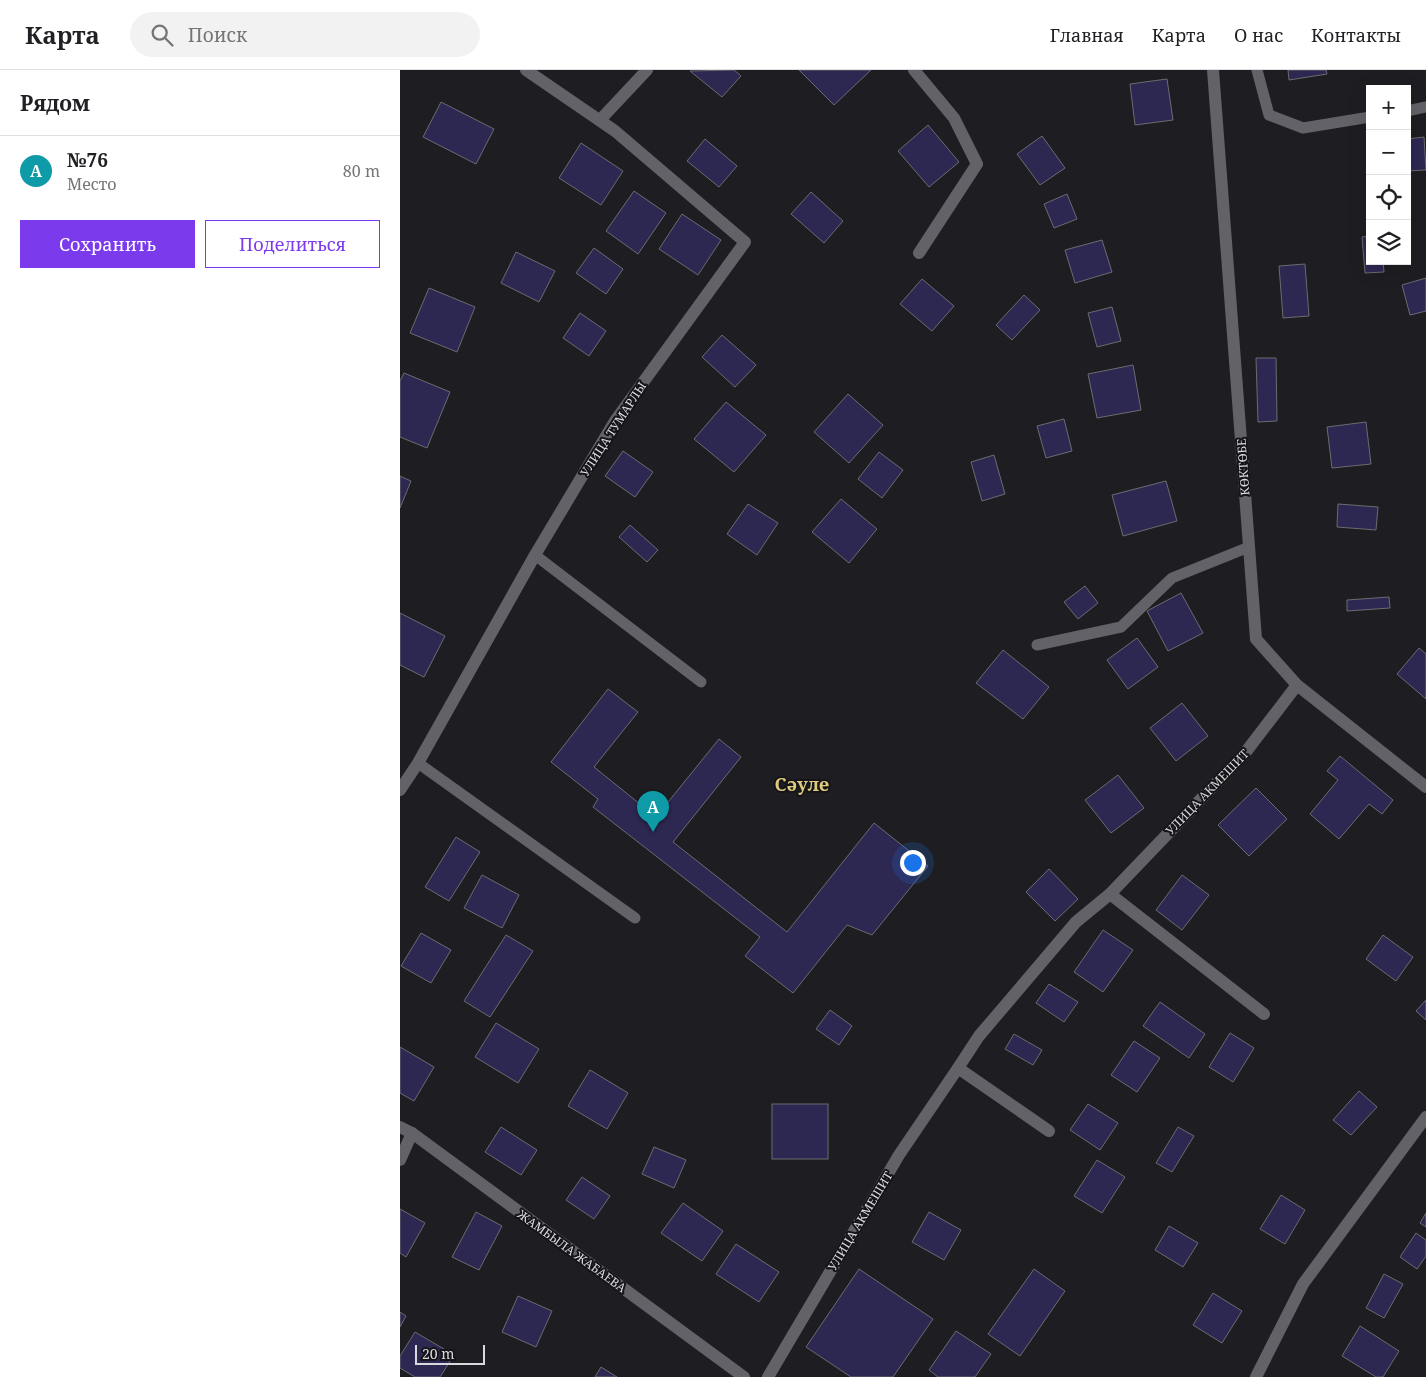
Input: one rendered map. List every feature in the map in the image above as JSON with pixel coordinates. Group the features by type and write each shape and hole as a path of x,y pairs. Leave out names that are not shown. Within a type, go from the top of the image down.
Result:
{"street":[{"name":"УЛИЦА ТУМАРЛЫ","path":"400,790 418,763 535,555 615,421 745,242 615,130 526,70"},
{"path":"600,120 647,70"},
{"path":"914,70 954,118 977,164 919,253"},
{"name":"КӨКТӨБЕ","path":"1213,70 1256,639 1298,685 1426,786"},
{"name":"УЛИЦА АКМЕШИТ","path":"768,1377 899,1155 979,1036 1076,922 1110,894 1245,754 1298,685"},
{"path":"1110,894 1264,1014"},
{"path":"958,1068 1049,1131"},
{"path":"1256,1377 1303,1284 1426,1118"},
{"name":"ЖАМБЫЛА ЖАБАЕВА","path":"400,1127 412,1133 744,1377"},
{"path":"400,1160 412,1133"}],"lane":[{"path":"1257,70 1269,115 1303,128 1366,118"},
{"path":"1411,110 1426,108"},
{"path":"1037,645 1121,627 1172,578 1249,547"},
{"path":"535,555 701,682"},
{"path":"418,763 635,918"}],"building":[{"path":"734,70 741,76 722,97 690,71"},
{"path":"799,70 871,70 834,105"},
{"path":"1288,70 1326,70 1327,74 1289,80"},
{"path":"1167,79 1173,120 1135,125 1130,84"},
{"path":"441,102 494,129 476,164 423,137"},
{"path":"928,125 959,162 929,187 898,151"},
{"path":"1042,136 1065,168 1040,185 1017,154"},
{"path":"1424,137 1426,170 1411,171 1411,139"},
{"path":"705,139 737,166 719,187 687,161"},
{"path":"581,143 623,171 601,205 559,178"},
{"path":"634,191 666,213 638,254 606,231"},
{"path":"811,192 843,221 824,243 791,214"},
{"path":"1067,194 1077,219 1054,228 1044,204"},
{"path":"682,214 721,240 698,275 659,249"},
{"path":"1366,236 1366,265 1383,265 1384,272 1365,273 1362,237"},
{"path":"1102,240 1112,272 1075,283 1065,250"},
{"path":"594,248 623,269 606,294 576,273"},
{"path":"516,252 555,271 539,302 501,283"},
{"path":"1305,264 1309,316 1283,318 1279,266"},
{"path":"1426,278 1426,311 1410,315 1402,285"},
{"path":"922,279 954,306 932,331 900,304"},
{"path":"429,288 475,307 457,352 410,333"},
{"path":"1024,295 1040,310 1012,340 996,325"},
{"path":"1112,307 1121,341 1097,347 1088,313"},
{"path":"580,313 606,331 589,356 563,338"},
{"path":"722,335 756,365 735,387 702,357"},
{"path":"1256,358 1276,358 1277,421 1258,422"},
{"path":"1133,365 1141,410 1097,418 1088,374"},
{"path":"404,373 450,392 427,448 400,437 400,381"},
{"path":"848,394 883,425 849,463 814,432"},
{"path":"726,402 766,435 734,472 694,439"},
{"path":"1064,419 1072,451 1046,458 1037,426"},
{"path":"1366,422 1371,464 1332,468 1327,427"},
{"path":"623,451 653,472 635,497 605,476"},
{"path":"879,452 903,470 882,498 858,479"},
{"path":"994,455 1005,494 982,501 971,462"},
{"path":"400,476 411,481 400,508"},
{"path":"1166,481 1177,521 1123,536 1112,495"},
{"path":"841,499 877,529 849,563 812,532"},
{"path":"748,504 778,523 757,555 727,534"},
{"path":"1338,504 1378,507 1376,530 1337,527"},
{"path":"630,525 658,550 647,562 619,537"},
{"path":"1085,586 1098,603 1078,619 1064,602"},
{"path":"1181,593 1203,633 1168,651 1147,611"},
{"path":"1389,597 1390,608 1347,611 1347,600"},
{"path":"400,613 445,636 424,677 400,665"},
{"path":"1137,638 1158,667 1128,689 1107,660"},
{"path":"1419,648 1426,654 1426,699 1397,674"},
{"path":"1003,650 1049,687 1023,719 976,683"},
{"path":"608,689 638,712 594,767 656,817 719,739 741,757 673,842 787,932 874,823 928,866 872,935 847,925 793,993 745,956 760,937 593,807 598,799 551,762"},
{"path":"1182,703 1208,736 1176,761 1150,728"},
{"path":"1340,756 1393,800 1382,814 1369,804 1339,839 1310,814 1338,780 1327,771"},
{"path":"1118,775 1144,808 1111,833 1085,800"},
{"path":"1256,788 1287,819 1249,856 1218,825"},
{"path":"456,837 480,852 449,901 425,887"},
{"path":"1049,869 1078,899 1055,921 1026,892"},
{"path":"482,875 519,895 502,928 464,908"},
{"path":"1182,875 1209,895 1182,930 1156,910"},
{"path":"1103,930 1133,950 1103,992 1074,972"},
{"path":"421,933 451,950 431,983 401,966"},
{"path":"506,935 533,951 490,1017 464,1001"},
{"path":"1383,935 1413,957 1396,981 1366,959"},
{"path":"1049,984 1078,1002 1064,1022 1036,1003"},
{"path":"1426,1000 1426,1020 1416,1011"},
{"path":"1160,1002 1205,1034 1189,1058 1143,1026"},
{"path":"830,1010 852,1026 839,1045 816,1029"},
{"path":"496,1023 539,1049 518,1083 475,1057"},
{"path":"1230,1033 1254,1048 1233,1082 1209,1067"},
{"path":"1014,1034 1042,1050 1033,1065 1005,1049"},
{"path":"1134,1041 1160,1058 1137,1092 1111,1075"},
{"path":"400,1047 434,1067 414,1101 400,1093"},
{"path":"590,1070 628,1093 607,1129 568,1106"},
{"path":"1359,1091 1377,1107 1351,1135 1333,1120"},
{"path":"772,1104 828,1104 828,1159 772,1159"},
{"path":"1088,1104 1118,1123 1100,1150 1070,1130"},
{"path":"501,1127 537,1150 521,1175 485,1152"},
{"path":"1178,1127 1194,1136 1172,1172 1156,1163"},
{"path":"654,1147 686,1160 674,1188 642,1174"},
{"path":"1097,1160 1125,1177 1102,1213 1074,1196"},
{"path":"582,1177 610,1196 594,1219 566,1200"},
{"path":"1281,1195 1305,1210 1285,1244 1260,1229"},
{"path":"683,1203 723,1231 702,1261 661,1233"},
{"path":"400,1209 425,1223 406,1257 400,1253"},
{"path":"476,1212 502,1226 479,1270 452,1257"},
{"path":"929,1212 961,1230 944,1260 912,1242"},
{"path":"1426,1213 1426,1227 1420,1223"},
{"path":"1169,1226 1198,1243 1183,1267 1155,1250"},
{"path":"1416,1233 1426,1240 1426,1256 1417,1269 1400,1257"},
{"path":"736,1244 779,1272 759,1302 716,1274"},
{"path":"859,1269 933,1319 893,1377 851,1377 806,1347"},
{"path":"1034,1269 1065,1291 1020,1356 988,1334"},
{"path":"1384,1274 1403,1284 1384,1318 1366,1308"},
{"path":"1213,1293 1242,1311 1222,1343 1193,1325"},
{"path":"518,1296 552,1311 536,1347 502,1332"},
{"path":"400,1312 406,1316 400,1327"},
{"path":"1360,1326 1399,1351 1383,1377 1376,1377 1342,1356"},
{"path":"956,1331 991,1354 975,1377 938,1377 929,1370"},
{"path":"415,1332 454,1355 440,1377 415,1377 400,1368 400,1356"},
{"path":"601,1367 617,1377 595,1377"}],"place":[{"name":"№76","path":"653,832"}],"district":[{"name":"Сәуле","path":"802,784"}]}
